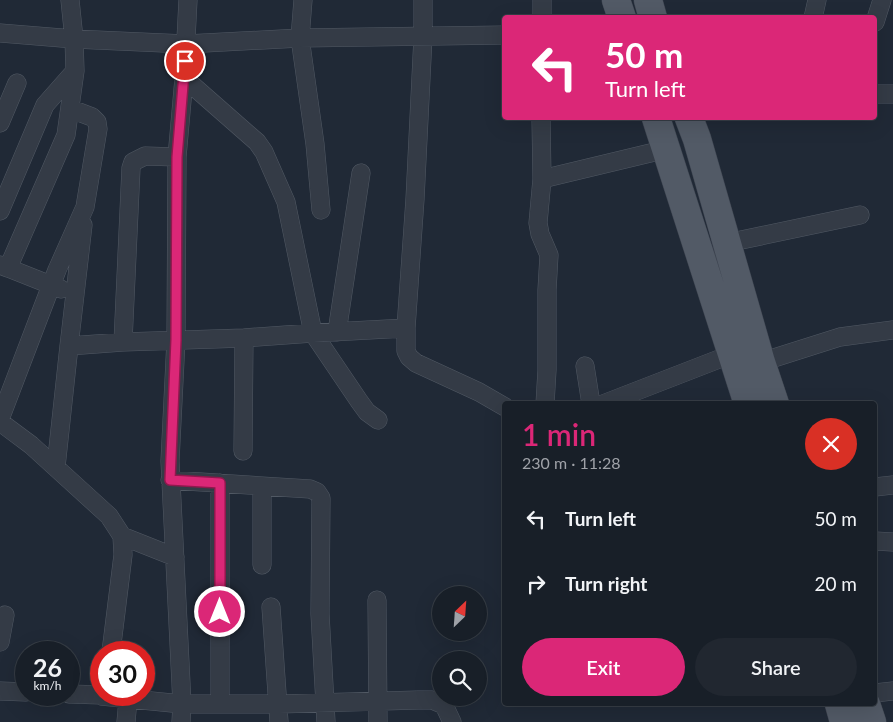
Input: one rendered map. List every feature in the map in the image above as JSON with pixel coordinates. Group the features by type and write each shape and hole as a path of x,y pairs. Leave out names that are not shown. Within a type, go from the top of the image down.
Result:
{"main road":[{"path":"616,0 621,15"},
{"path":"648,0 653,15"},
{"path":"657,120 743,362 774,401"},
{"path":"690,120 727,242 748,401"},
{"path":"840,706 844,722"},
{"path":"867,706 872,722"}],"street":[{"path":"70,0 75,71 66,135 4,267 75,294"},
{"path":"182,722 170,480 176,340 177,157 188,0"},
{"path":"303,0 300,38 322,210"},
{"path":"423,0 423,37 406,351 409,357 416,363 479,392 502,405"},
{"path":"542,0 542,15"},
{"path":"814,15 817,0"},
{"path":"877,16 882,0"},
{"path":"0,33 74,40 186,44 300,38 502,35"},
{"path":"0,211 45,105 75,71"},
{"path":"184,78 257,142 264,152 286,202 313,332 367,412 378,420"},
{"path":"0,123 17,83"},
{"path":"877,94 893,94"},
{"path":"56,467 85,207 98,130 97,122 92,117 71,109"},
{"path":"541,120 542,179 538,223 540,234 549,255 547,370 544,401"},
{"path":"542,179 667,149"},
{"path":"123,342 130,168 133,162 145,156 177,157"},
{"path":"336,332 361,173"},
{"path":"85,207 51,286 0,420 32,445 109,516 122,536 123,555 112,641"},
{"path":"727,242 860,215"},
{"path":"69,346 406,328"},
{"path":"613,401 743,362 840,337 893,330"},
{"path":"243,451 244,338"},
{"path":"585,366 591,401"},
{"path":"170,480 310,489 317,492 322,498 320,614 326,722"},
{"path":"220,483 220,704"},
{"path":"262,486 262,565"},
{"path":"877,487 893,486"},
{"path":"122,536 175,557"},
{"path":"877,541 893,542"},
{"path":"377,600 378,722"},
{"path":"271,607 279,722"},
{"path":"0,642 5,615"},
{"path":"0,691 15,692"},
{"path":"877,694 893,691"},
{"path":"155,702 182,704 279,704 432,700 444,706 452,722"},
{"path":"126,722 127,706"}],"route":[{"path":"185,61 177,157 176,340 170,480 220,483 220,612"}]}
